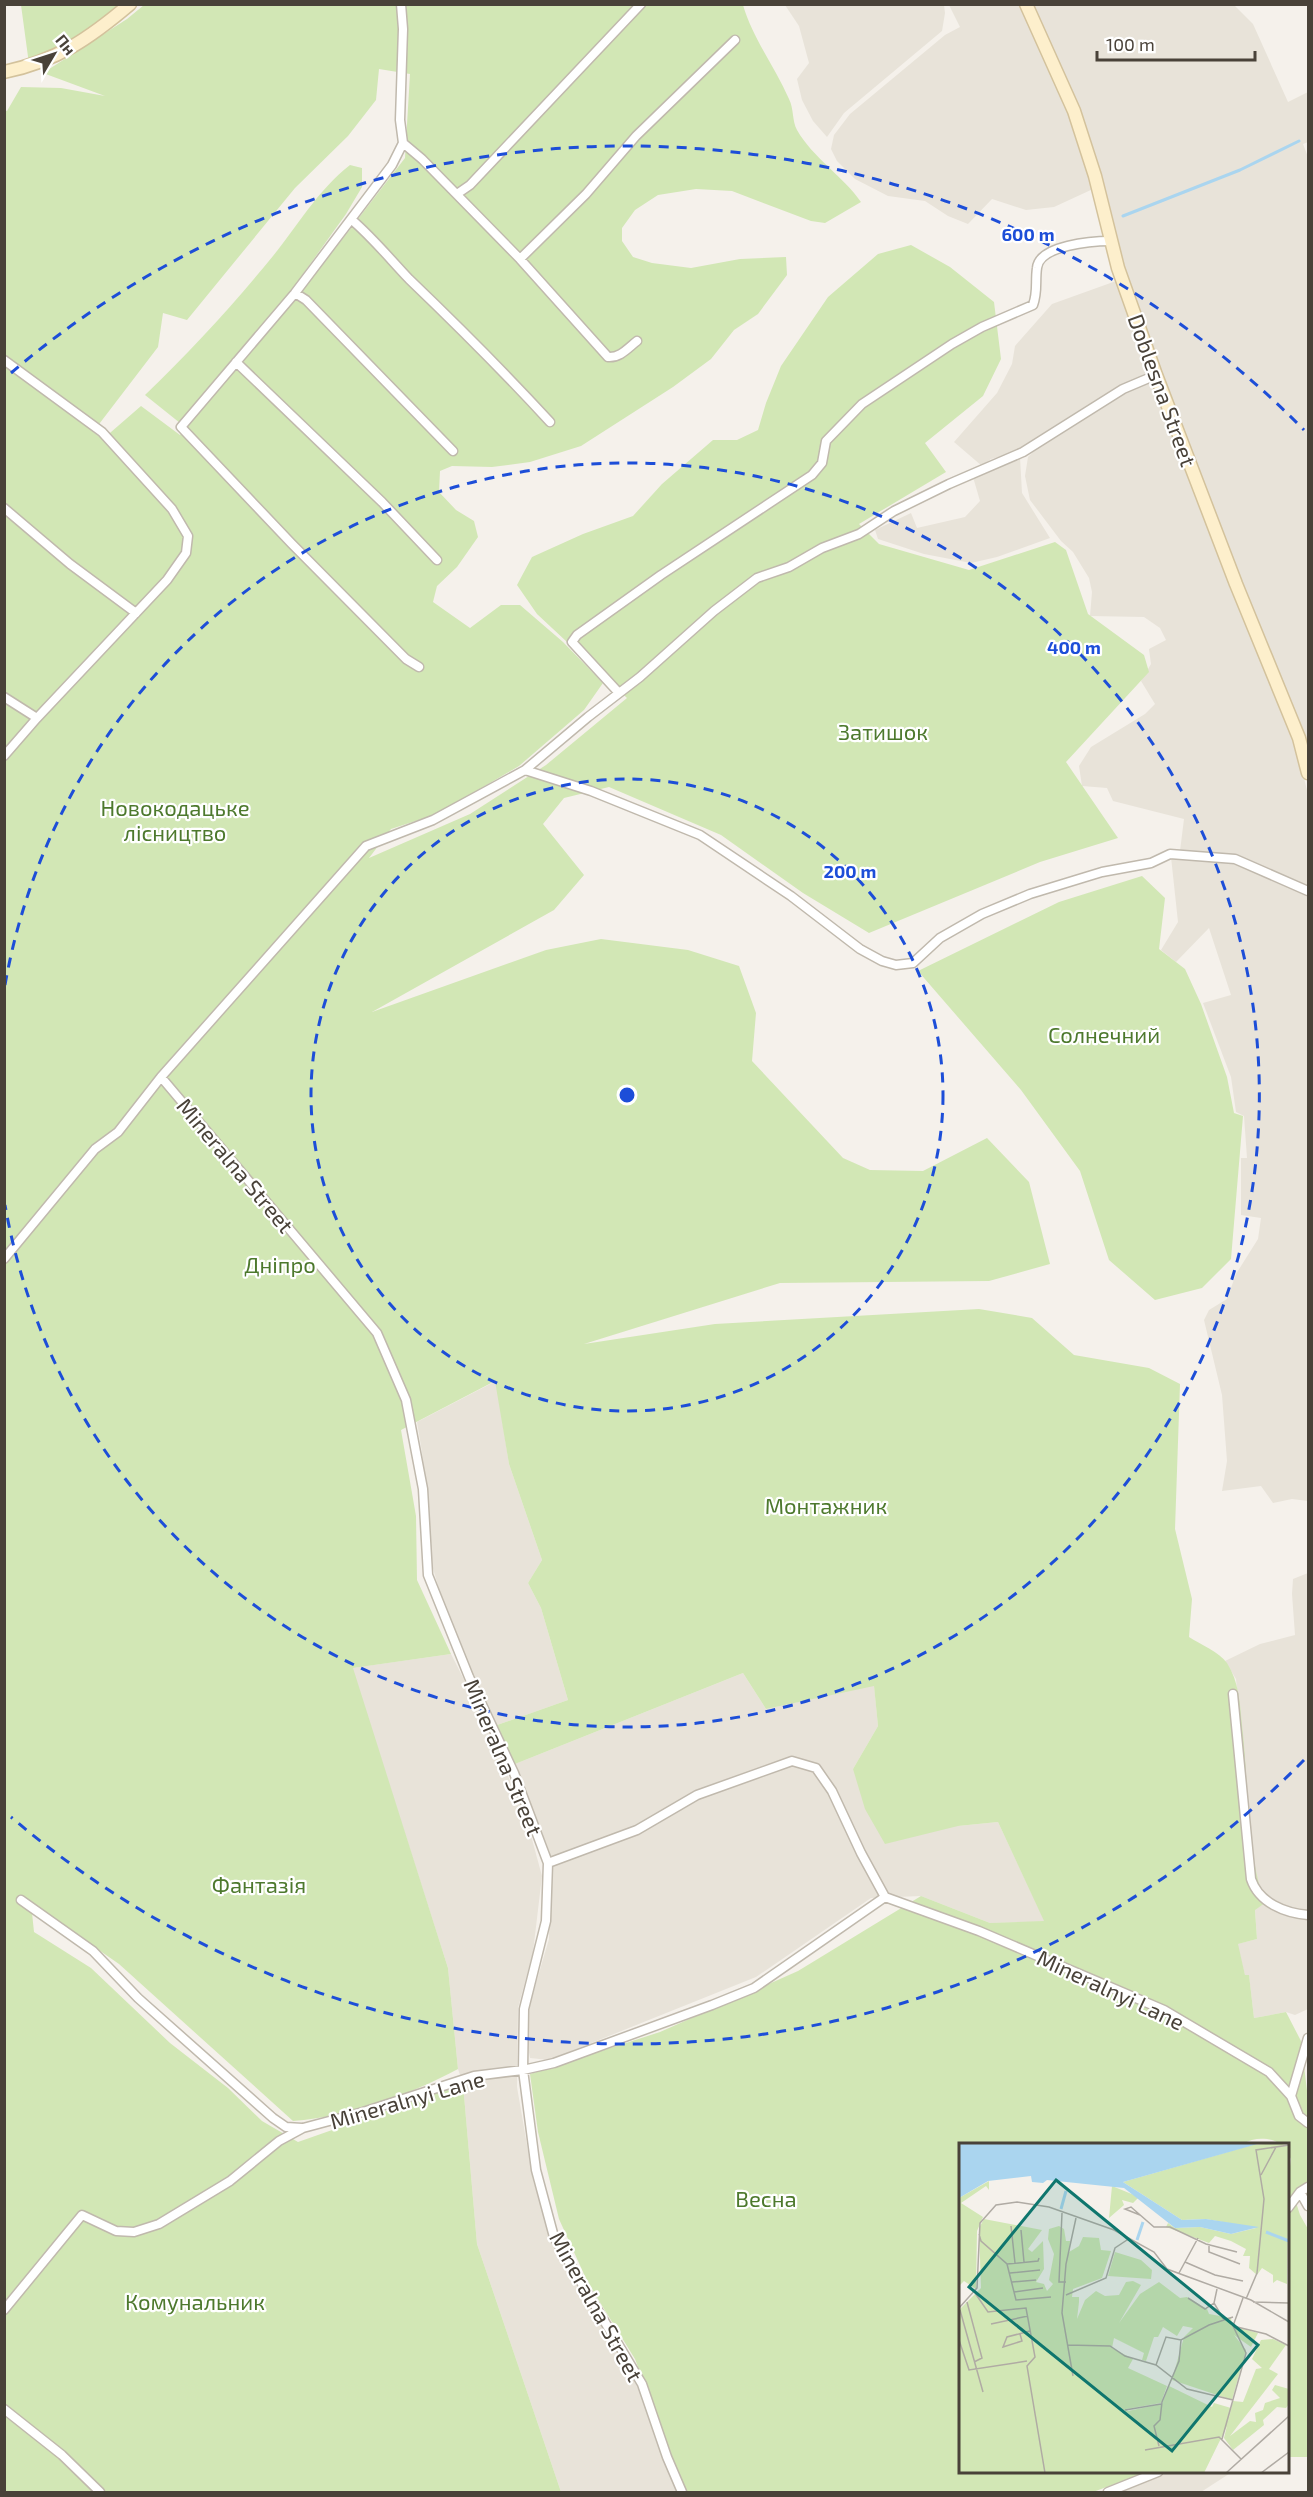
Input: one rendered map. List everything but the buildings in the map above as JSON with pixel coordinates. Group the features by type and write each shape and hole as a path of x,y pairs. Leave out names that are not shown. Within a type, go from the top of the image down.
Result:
{"street":[{"path":"4,72 33,66 73,46 103,27 130,4"},
{"path":"401,4 403,28 400,120 403,143 392,165 295,293 181,427 300,553 406,659 419,667"},
{"path":"457,194 470,184 641,4"},
{"name":"Doblesna Street","path":"1026,4 1074,111 1095,176 1111,241 1156,375 1236,584 1299,738 1308,773"},
{"path":"520,259 586,194 653,119 735,40"},
{"path":"403,143 457,194 520,259 608,357 623,353 637,341"},
{"path":"351,220 372,237 407,276 482,349 550,422"},
{"path":"619,693 572,642 577,635 661,575 812,475 822,463 826,441 862,404 972,333 1032,305 1036,296 1036,266 1042,257 1054,250 1090,242 1111,241"},
{"path":"295,293 306,300 453,451"},
{"path":"4,360 102,432 172,509 188,536 186,553 167,580 4,756"},
{"path":"236,362 382,502 437,560"},
{"path":"4,1259 95,1149 118,1132 160,1077 366,846 434,820 525,770 714,611 757,578 789,567 822,548 859,534 894,511 1023,452 1123,389 1156,375"},
{"path":"4,508 69,564 136,613"},
{"path":"4,697 37,718"},
{"path":"525,770 591,791 700,835 791,896 860,949 882,961 896,965 913,963 940,938 982,914 1030,894 1102,872 1151,863 1170,854 1235,859 1308,891"},
{"name":"Mineralna Street","path":"160,1077 377,1333 406,1400 423,1489 428,1575 469,1677 514,1773 548,1863 546,1921 524,2008 523,2070 536,2170 554,2237 642,2384 682,2493"},
{"path":"1233,1694 1251,1879 1254,1888 1261,1897 1274,1905 1308,1915"},
{"path":"548,1863 637,1830 697,1795 792,1761 816,1768 832,1791 885,1897"},
{"name":"Mineralnyi Lane","path":"4,2310 79,2216 84,2215 99,2225 116,2231 134,2232 159,2224 230,2181 279,2141 303,2128 363,2112 474,2076 523,2070 554,2063 754,1988 885,1897 979,1930 1164,2010 1269,2072 1292,2096 1299,2116 1308,2123"},
{"path":"21,1900 93,1951 138,1998 273,2118 286,2127 303,2128"},
{"path":"1292,2096 1308,2038"},
{"path":"1304,2190 1308,2206"},
{"path":"1289,2206 1304,2190"},
{"path":"4,2409 62,2455 100,2493"},
{"path":"1108,2493 1156,2473"}],"shaded area":[{"path":"785,5 944,5 945,13 942,31 844,113 827,137 813,121 802,100 797,79 809,63 799,26"},
{"path":"949,5 1021,5 1037,37 1068,114 1093,189 1054,207 1026,210 992,199 968,224 948,216 925,201 888,196 855,179 837,161 831,149 834,135 850,114 945,35 960,27"},
{"path":"1030,5 1234,5 1253,24 1288,102 1308,92 1308,142 1303,144 1308,157 1308,762 1132,296 1111,224"},
{"path":"1116,281 1149,371 1049,434 1017,452 991,459 982,466 954,442 997,393 1012,364 1015,346 1052,304"},
{"path":"1153,381 1294,739 1308,794 1308,889 1255,866 1180,851 1184,819 1113,801 1107,788 1082,786 1079,766 1091,747 1145,714 1155,704 1141,681 1151,664 1149,649 1166,640 1160,628 1144,617 1090,616 1092,592 1089,578 1073,552 1061,541 1030,500 1025,476 1028,457 1043,442 1123,392"},
{"path":"1020,457 1022,493 1050,538 997,557 971,563 924,554 878,539 875,530 911,513 917,528 965,517 980,501 973,477"},
{"path":"1171,857 1235,861 1308,894 1308,1501 1292,1499 1273,1503 1261,1486 1222,1491 1227,1461 1222,1395 1204,1320 1209,1310 1227,1299 1236,1274 1258,1239 1261,1218 1241,1215 1241,1158 1247,1158 1244,1116 1236,1112 1231,1077 1203,1003 1231,995 1209,928 1176,962 1161,950 1178,922"},
{"path":"496,1381 509,1464 542,1560 528,1583 541,1608 568,1700 497,1725 469,1666 441,1596 430,1558 422,1452 417,1422"},
{"path":"1308,1573 1308,1914 1274,1905 1255,1883 1236,1679 1225,1661 1260,1644 1295,1635 1293,1579"},
{"path":"451,1654 484,1719 527,1821 542,1876 533,1952 518,2008 517,2087 533,2180 558,2258 596,2315 638,2388 680,2492 561,2492 477,2244 463,2084 458,2069 448,1968 352,1668"},
{"path":"743,1673 766,1709 874,1685 878,1726 853,1769 958,1826 998,1822 1045,1922 990,1923 921,1896 871,1898 756,1977 549,2060 530,2058 524,2024 549,1939 550,1853 515,1764"},
{"path":"1265,1903 1308,1916 1308,2009 1295,2015 1286,2012 1254,2018 1249,1976 1245,1975 1237,1944 1257,1939 1255,1909"},
{"path":"1158,2473 1230,2473 1201,2492 1113,2492"}],"green space":[{"path":"21,5 120,5 87,31 29,64"},
{"path":"144,5 743,5 752,30 789,99 797,130 811,149 861,202 825,223 811,221 732,191 696,189 658,195 635,210 622,228 622,241 633,257 652,263 691,268 740,259 786,257 787,275 758,314 734,330 711,359 673,387 581,446 530,462 492,467 452,466 440,471 439,492 456,510 474,521 478,537 457,567 437,586 433,602 470,628 501,605 520,605 563,642 603,683 584,710 519,766 437,814 391,829 369,858 470,814 546,765 627,698 537,614 517,585 532,557 583,534 633,516 662,484 713,440 737,440 758,430 781,366 828,297 878,254 911,245 950,267 994,302 1001,359 983,396 925,443 946,472 859,524 879,544 969,570 1055,542 1066,550 1088,614 1144,655 1149,672 1066,762 1118,838 1040,862 869,933 803,893 721,835 609,787 564,798 543,824 584,875 554,910 372,1012 546,950 601,939 688,950 739,966 756,1013 752,1061 843,1158 870,1170 923,1171 987,1138 1029,1182 1050,1264 989,1281 780,1283 584,1344 715,1324 979,1309 1032,1318 1074,1355 1149,1368 1180,1384 1175,1529 1192,1599 1189,1637 1224,1659 1236,1685 1240,1701 1254,1860 1265,1903 1255,1910 1257,1939 1238,1944 1245,1975 1249,1975 1254,2018 1286,2012 1301,2041 1308,2099 1308,2184 1293,2193 1300,2215 1308,2229 1308,2457 1289,2457 1289,2174 1291,2159 1289,2143 1262,2139 1245,2143 959,2143 959,2473 1144,2473 1093,2492 685,2492 635,2359 588,2283 559,2219 538,2132 530,2074 660,2032 798,1971 921,1896 990,1923 1044,1921 998,1822 958,1826 885,1844 865,1809 853,1769 878,1726 874,1686 766,1709 743,1673 515,1764 497,1725 568,1700 541,1608 528,1583 542,1560 509,1464 495,1381 401,1430 416,1516 417,1580 451,1654 353,1668 448,1968 458,2069 419,2088 378,2103 336,2115 293,2121 119,1964 31,1903 34,1932 91,1968 170,2043 228,2088 262,2121 298,2142 463,2084 477,2244 561,2492 5,2492 4,110 7,111 21,87 61,88 105,96 43,73 127,19","holes":["379,69 410,74 405,158 307,285 180,435 141,406 103,439 93,432 158,347 163,313 187,320 295,188 348,136 376,100"]},
{"path":"350,165 362,168 362,187 346,214 293,288 180,423 145,395 227,310 273,256 328,185"},
{"name":"Солнечний","path":"1142,876 1165,898 1159,949 1185,969 1201,1004 1227,1077 1234,1113 1243,1116 1231,1259 1202,1288 1155,1300 1109,1260 1080,1171 1021,1090 918,971 1059,902"}],"waterway":[{"path":"1123,216 1240,170 1299,141"}],"park label":[{"name":"Затишок","path":"883,731"},
{"name":"Новокодацьке лісництво","path":"175,820"},
{"name":"Дніпро","path":"280,1264"},
{"name":"Монтажник","path":"826,1505"},
{"name":"Фантазія","path":"259,1884"},
{"name":"Весна","path":"766,2198"},
{"name":"Комунальник","path":"195,2301"}]}
